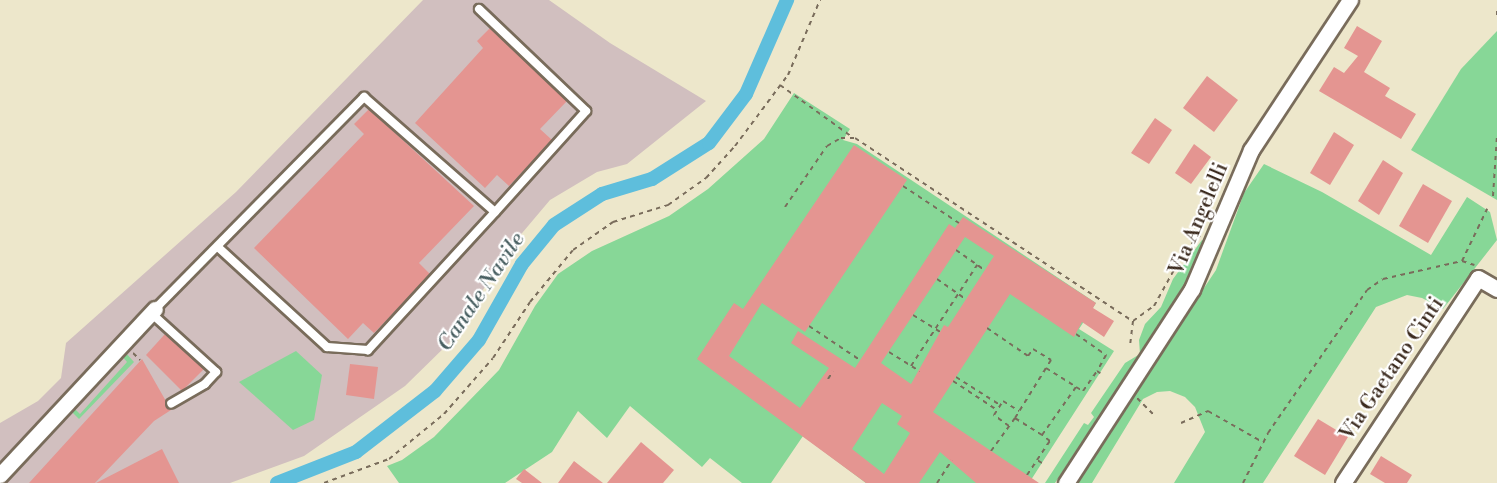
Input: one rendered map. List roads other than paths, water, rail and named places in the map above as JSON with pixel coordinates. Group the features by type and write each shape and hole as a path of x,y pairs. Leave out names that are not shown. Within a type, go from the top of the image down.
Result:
{"street":[{"name":"Via Angelelli","path":"1066,483 1192,289 1251,150 1350,0"},
{"name":"Via Gaetano Cinti","path":"1343,483 1478,273 1497,290"},
{"path":"0,475 153,311"}],"lane":[{"path":"218,247 327,347 368,350 586,111 479,9"},
{"path":"171,404 205,384 216,372 153,311 364,97 495,212"}],"waterway":[{"name":"Canale Navile","path":"277,483 356,452 435,391 479,340 522,264 554,225 602,194 652,179 709,143 746,94 787,0"}]}
